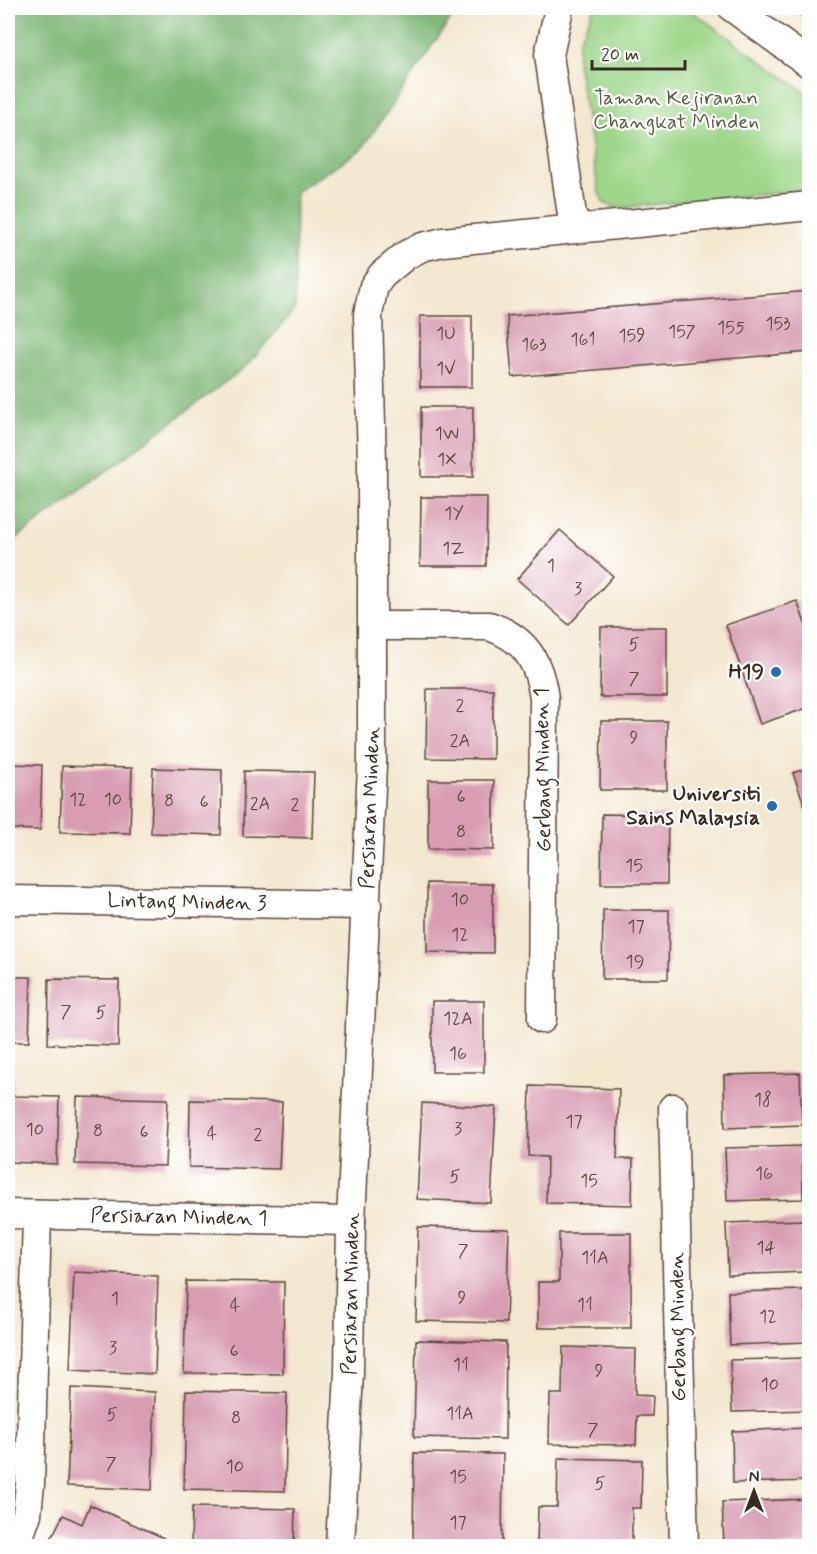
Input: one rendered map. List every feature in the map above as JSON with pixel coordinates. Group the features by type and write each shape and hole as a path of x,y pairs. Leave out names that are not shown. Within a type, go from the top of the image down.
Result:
{"street":[{"path":"559,8 549,55 574,229"},
{"path":"733,8 810,64"},
{"name":"Persiaran Minden","path":"340,1546 349,1373 351,1221 372,766 373,626 368,314 375,286 393,264 422,247 443,242 810,206"},
{"name":"Gerbang Minden 1","path":"373,626 489,626 503,631 517,641 529,654 541,675 544,698 542,1019"},
{"name":"Lintang Minden 3","path":"8,900 367,905"},
{"name":"Gerbang Minden","path":"673,1108 684,1546"},
{"name":"Persiaran Minden 1","path":"8,1214 351,1221"},
{"path":"16,1546 27,1514 30,1484 37,1215"}],"green space":[{"path":"8,8 458,8 362,149 296,192 295,309 248,365 8,545"},
{"name":"Taman Kejiranan Changkat Minden","path":"594,8 687,8 809,95 809,190 615,208 604,203 599,193 577,62 578,42"}],"building":[{"path":"790,8 808,8 802,16"},
{"path":"810,291 810,352 512,377 507,316"},
{"path":"420,316 472,316 472,387 420,387"},
{"path":"421,407 473,407 473,477 421,477"},
{"path":"421,497 487,497 486,566 420,566"},
{"path":"560,530 613,576 569,625 517,579"},
{"name":"H19","path":"797,601 810,637 810,707 760,724 726,625"},
{"path":"601,627 667,627 667,697 600,697"},
{"path":"427,689 493,689 493,759 426,758"},
{"path":"601,721 667,721 667,790 600,790"},
{"path":"8,764 42,765 40,830 8,829"},
{"path":"62,766 132,768 130,833 60,832"},
{"path":"810,767 810,817 809,818 793,773"},
{"path":"153,768 222,770 221,835 151,833"},
{"path":"244,771 314,772 312,838 243,836"},
{"path":"428,780 494,780 494,850 428,849"},
{"path":"602,814 668,815 667,884 601,884"},
{"path":"427,883 493,884 493,953 427,952"},
{"path":"603,910 669,910 668,979 602,979"},
{"path":"8,977 31,977 29,1042 8,1042"},
{"path":"49,979 119,980 118,1046 48,1044"},
{"path":"432,1001 484,1001 484,1072 432,1072"},
{"path":"800,1073 802,1125 725,1128 724,1075"},
{"path":"8,1082 13,1082 12,1096 59,1097 57,1164 8,1162"},
{"path":"530,1086 619,1089 617,1159 633,1159 632,1205 546,1203 547,1157 528,1156"},
{"path":"77,1097 168,1099 165,1166 75,1164"},
{"path":"190,1100 282,1102 279,1169 189,1167"},
{"path":"422,1103 496,1107 491,1203 417,1199"},
{"path":"802,1146 803,1199 727,1201 725,1148"},
{"path":"803,1220 805,1272 728,1275 726,1223"},
{"path":"418,1227 509,1229 506,1323 416,1321"},
{"path":"559,1233 631,1233 631,1328 538,1328 538,1282 559,1282"},
{"path":"74,1272 158,1276 155,1374 70,1370"},
{"path":"186,1281 284,1282 283,1374 184,1373"},
{"path":"805,1290 807,1342 730,1345 728,1292"},
{"path":"416,1340 506,1342 505,1439 414,1437"},
{"path":"563,1347 636,1349 635,1395 653,1396 652,1416 637,1416 636,1445 549,1444 550,1394 562,1394"},
{"path":"807,1358 809,1410 732,1412 730,1360"},
{"path":"71,1388 155,1392 152,1490 67,1486"},
{"path":"186,1391 287,1393 285,1491 184,1489"},
{"path":"808,1428 810,1481 733,1483 732,1431"},
{"path":"414,1453 503,1454 502,1545 413,1544"},
{"path":"558,1458 642,1460 641,1508 632,1508 632,1546 537,1546 538,1507 557,1507"},
{"path":"810,1499 810,1546 724,1546 722,1502"},
{"path":"90,1505 164,1538 160,1546 67,1546 51,1539 63,1515 82,1524"},
{"path":"192,1507 295,1509 294,1546 191,1546"}],"place":[{"name":"H19","path":"776,672"},
{"name":"Universiti Sains Malaysia","path":"772,806"}]}
